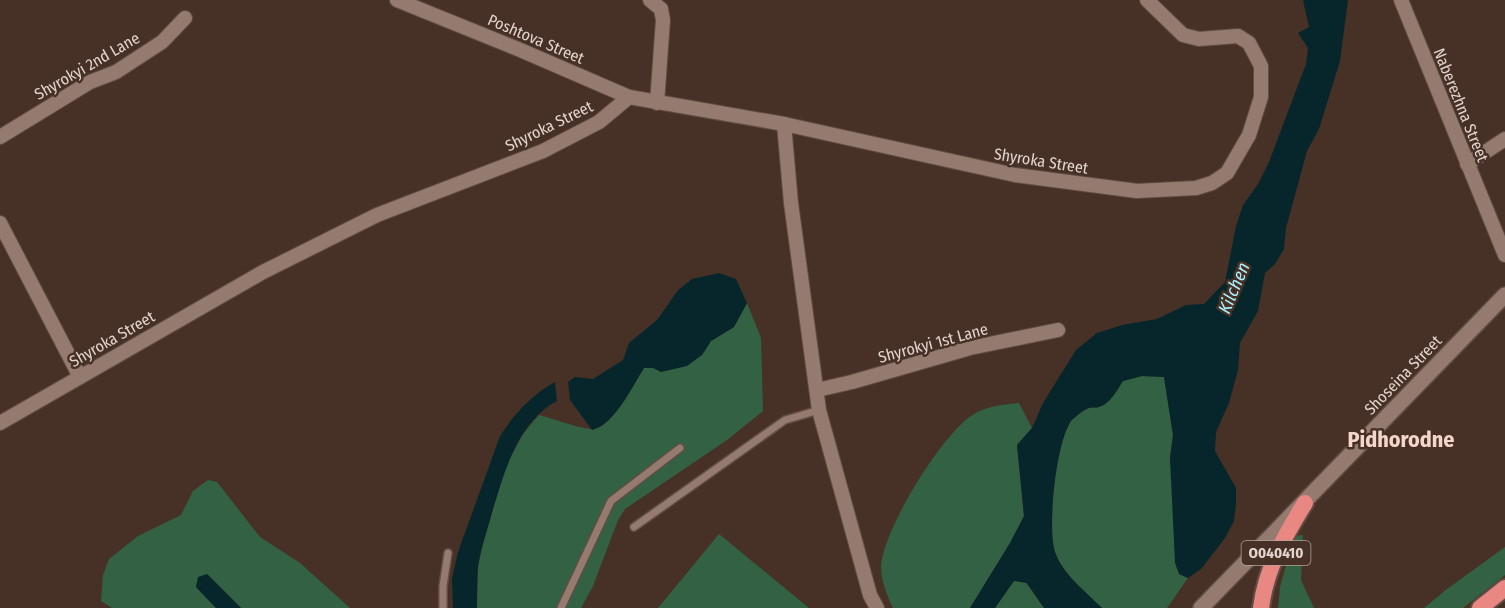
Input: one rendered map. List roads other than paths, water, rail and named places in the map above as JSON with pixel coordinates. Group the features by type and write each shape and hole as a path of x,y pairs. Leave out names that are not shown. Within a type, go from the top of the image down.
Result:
{"highway":[{"name":"О040410","path":"1261,608 1270,565 1305,503"},
{"path":"1480,608 1505,588"}],"main road":[{"name":"Shoseina Street","path":"1201,608 1505,295"}],"street":[{"name":"Poshtova Street","path":"397,0 629,97"},
{"path":"650,0 661,9 663,20 657,103"},
{"name":"Shyroka Street","path":"0,423 192,312 300,253 377,215 543,151 599,122 629,97 784,124 1015,175 1137,191 1196,188 1212,183 1227,173 1249,135 1261,97 1261,66 1250,43 1238,36 1200,39 1183,35 1148,0"},
{"name":"Naberezhna Street","path":"1401,0 1505,255"},
{"name":"Shyrokyi 2nd Lane","path":"0,137 90,82 116,72 162,42 185,18"},
{"path":"784,124 791,203 819,410 870,595 877,608"},
{"path":"1467,164 1505,140"},
{"path":"0,223 80,377"},
{"name":"Shyrokyi 1st Lane","path":"817,390 970,348 1058,330"}],"lane":[{"path":"634,527 785,420 819,410"},
{"path":"561,608 611,501 680,448"},
{"path":"443,608 443,586 448,553"}],"water":[{"name":"Kilchen","path":"1303,0 1348,0 1340,61 1319,129 1307,151 1286,228 1284,249 1275,264 1265,273 1258,311 1240,343 1238,370 1229,403 1216,432 1215,451 1236,488 1234,521 1225,538 1201,569 1188,578 1179,574 1175,563 1170,458 1173,435 1164,377 1142,376 1123,381 1107,403 1087,409 1071,421 1061,447 1054,485 1052,524 1058,560 1069,575 1102,608 1044,608 1027,583 1014,581 995,608 970,608 1024,516 1017,445 1032,428 1043,403 1076,350 1097,333 1122,325 1157,319 1186,305 1204,304 1225,282 1236,226 1243,205 1258,184 1269,162 1306,64 1308,48 1298,33 1309,27"},
{"path":"719,273 736,279 747,303 734,327 711,341 702,355 687,366 661,372 653,368 644,368 616,413 601,426 592,430 570,400 568,382 575,377 593,379 623,360 629,343 657,320 678,290 692,279"},
{"path":"555,382 557,401 532,421 508,463 479,560 477,608 453,608 452,579 458,552 500,436 524,406"},
{"path":"207,574 241,608 216,608 196,587 198,577"}],"district":[{"name":"Pidhorodne","path":"1401,439"}]}
